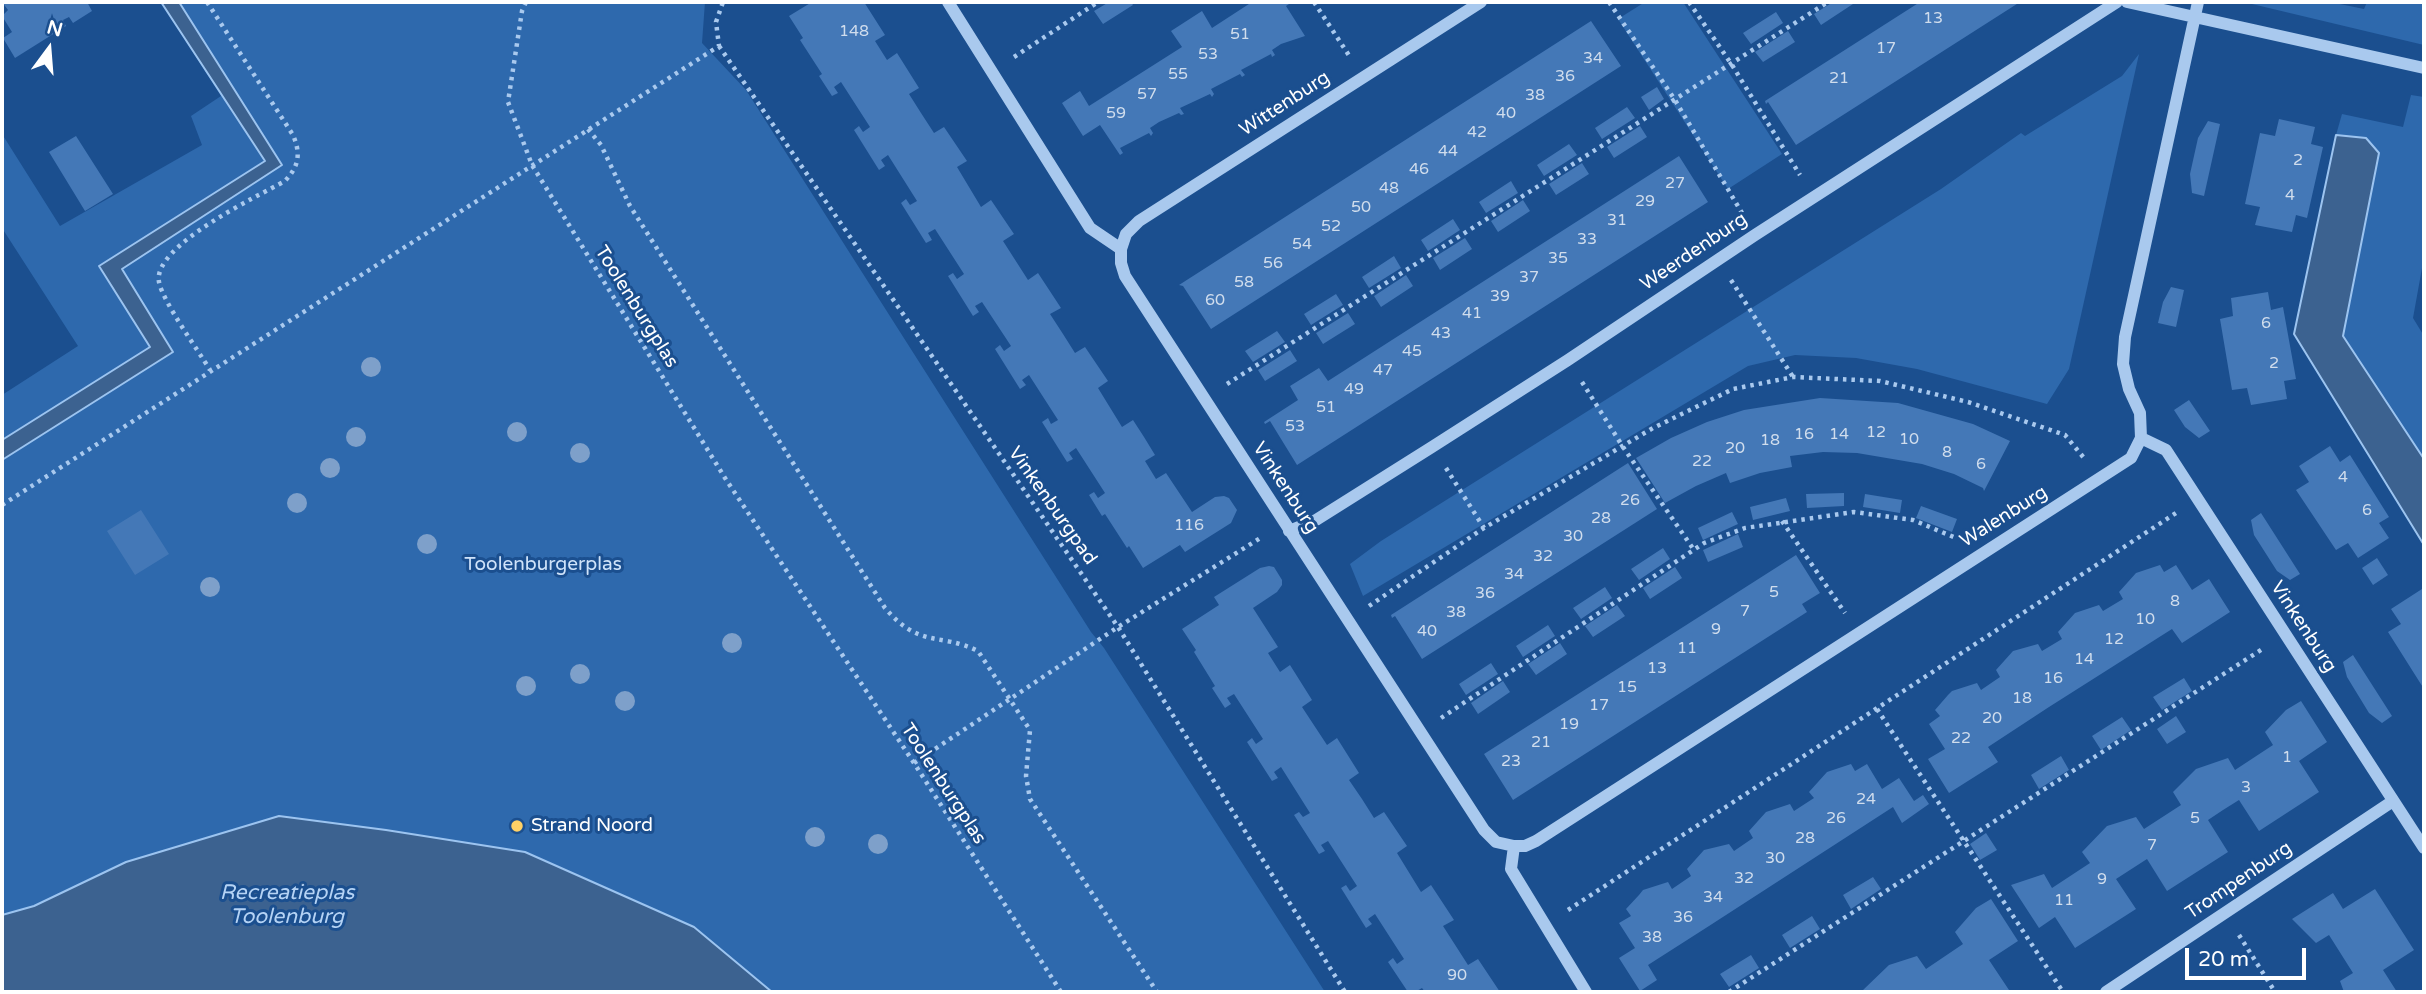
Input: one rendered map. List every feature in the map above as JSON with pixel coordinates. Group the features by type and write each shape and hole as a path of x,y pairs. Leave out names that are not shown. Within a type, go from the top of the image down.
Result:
{"street":[{"path":"948,2 1090,228 1121,249"},
{"name":"Wittenburg","path":"1121,249 1126,234 1139,221 1481,2"},
{"name":"Weerdenburg","path":"1289,531 1317,520 1432,447 1568,360 1755,234 2117,2"},
{"path":"2127,2 2424,68"},
{"path":"2141,438 2140,413 2129,389 2123,364 2125,337 2199,2"},
{"name":"Vinkenburg","path":"1121,249 1125,276 1483,830 1496,842 1514,846"},
{"name":"Walenburg","path":"1514,846 1524,846 1536,841 2100,479 2131,458 2141,438"},
{"name":"Vinkenburg","path":"2141,438 2166,450 2424,848"},
{"name":"Trompenburg","path":"2106,992 2393,801"},
{"path":"1514,846 1511,869 1586,992"}],"path":[{"path":"207,2 293,135 299,158 294,172 285,181 202,228 172,252 160,267 159,281 165,296 211,370"},
{"path":"526,2 522,11 508,103 532,165"},
{"path":"2,505 719,46 716,22 723,2"},
{"path":"992,71 1098,2"},
{"path":"1314,2 1363,77"},
{"path":"1609,2 1675,100 1755,234"},
{"path":"1689,2 1732,65 1813,197"},
{"path":"1205,398 1828,2"},
{"name":"Vinkenburgpad","path":"719,46 1118,626 1345,992"},
{"path":"588,129 601,145 630,206 885,608 899,624 919,636 965,645 978,652 1030,730 1026,776 1030,799 1157,992"},
{"name":"Toolenburgplas","path":"532,165 725,478 914,763 1061,992"},
{"path":"1718,259 1793,377"},
{"path":"1568,360 1623,447 1694,550"},
{"path":"1348,620 1484,528 1653,428 1732,388 1793,377 1880,381 1968,402 2065,435 2100,479"},
{"path":"1432,447 1484,528"},
{"path":"1544,926 2197,500"},
{"path":"1420,732 1704,543 1745,528 1854,512 1913,520 1986,551"},
{"path":"1782,521 1859,634"},
{"path":"914,763 1118,626 1258,538 1289,531"},
{"path":"1729,992 2285,635"},
{"path":"1877,709 2063,992"},
{"path":"2225,913 2274,992"}],"green space":[{"name":"Toolenburgerplas","path":"161,2 705,2 702,43 746,90 1091,632 1104,648 1325,992 2,992 2,460 173,352 114,258 99,267 150,347 2,440 2,395 78,346 2,228 2,134 60,226 202,145 191,116 221,96"},
{"path":"1645,2 1683,2 1782,154 1728,189 1618,19"},
{"path":"2251,2 2330,2 2364,9 2367,2 2424,2 2424,45 2252,4"},
{"path":"2139,54 2069,369 2047,404 1917,369 1856,358 1795,355 1748,366 1363,596 1350,564 1381,541 1941,189 2021,133 2025,136 2122,76"},
{"path":"2411,95 2424,97 2424,257 2413,318 2424,336 2424,459 2343,336 2379,153 2366,138 2336,135 2342,114 2403,127"}],"water":[{"path":"161,2 179,2 282,165 122,269 173,352 2,460 2,440 150,347 99,266 265,161"},
{"path":"2336,135 2366,138 2379,153 2343,336 2424,459 2424,545 2294,334"},
{"name":"Recreatieplas Toolenburg","path":"279,816 525,852 694,927 772,992 2,992 2,915 34,906 126,862"}],"building":[{"path":"2,2 87,2 92,11 73,23 69,17 63,20 66,26 15,58 3,38 12,32 2,16 8,10"},
{"path":"812,2 864,2 885,35 875,41 887,60 897,53 919,88 909,94 921,113 934,133 944,127 967,161 957,167 981,207 991,200 1014,234 1003,241 1028,280 1038,273 1061,308 1050,314 1075,353 1085,347 1108,381 1098,388 1122,427 1133,420 1144,437 1155,455 1145,461 1156,479 1166,473 1192,512 1215,497 1229,498 1237,510 1231,523 1185,552 1180,545 1143,568 1089,495 1094,492 1098,498 1105,493 1076,448 1069,453 1073,459 1067,462 1042,422 1048,418 1051,424 1058,420 1029,375 1022,380 1026,385 1020,389 995,349 1000,345 1004,351 1011,346 982,302 975,306 979,312 973,316 948,276 953,273 957,279 964,274 935,229 928,233 932,240 926,243 901,203 906,199 910,205 917,201 888,155 881,160 885,166 879,170 854,130 859,126 863,132 870,127 841,82 834,87 838,93 832,96 819,76 822,74 800,40 803,38 789,16"},
{"path":"1109,2 1131,2 1133,5 1103,24 1094,11"},
{"path":"1252,2 1292,2 1286,6 1305,36 1281,44 1272,50 1275,55 1272,57 1271,54 1241,70 1245,75 1242,77 1240,74 1211,89 1214,94 1212,97 1210,94 1180,108 1184,114 1179,113 1159,122 1150,128 1153,133 1151,136 1149,133 1120,148 1123,153 1120,155 1100,125 1083,136 1062,103 1080,91 1089,106 1182,47 1171,31 1202,11 1212,28"},
{"path":"1833,2 1853,4 1821,25 1814,14"},
{"path":"1920,2 2020,2 1796,145 1765,101"},
{"path":"1776,12 1783,23 1751,44 1743,33"},
{"path":"1591,21 1621,66 1211,329 1183,286 1179,285"},
{"path":"1788,31 1795,42 1763,62 1755,52"},
{"path":"1657,87 1664,99 1649,110 1641,97"},
{"path":"1627,107 1635,118 1602,139 1595,128"},
{"path":"2279,119 2315,127 2311,144 2323,147 2307,218 2296,215 2292,232 2255,225 2260,207 2245,204 2260,133 2275,136"},
{"path":"2208,121 2220,124 2204,196 2192,193 2190,174 2198,138"},
{"path":"1640,126 1647,137 1614,158 1607,147"},
{"path":"76,136 113,194 85,211 49,152"},
{"path":"1569,144 1577,155 1544,176 1537,165"},
{"path":"1679,156 1708,202 1297,465 1270,421 1265,424 1264,422 1298,400 1290,386 1319,368 1328,381"},
{"path":"1582,163 1589,174 1556,195 1549,184"},
{"path":"1511,181 1518,193 1486,213 1479,202"},
{"path":"1523,200 1530,211 1498,232 1491,221"},
{"path":"1453,219 1460,230 1428,251 1421,240"},
{"path":"1465,238 1472,249 1440,270 1433,258"},
{"path":"1394,256 1401,268 1369,288 1362,277"},
{"path":"1406,275 1413,286 1381,307 1374,296"},
{"path":"2171,287 2184,290 2176,327 2158,323 2163,302"},
{"path":"2268,292 2271,310 2283,307 2296,379 2284,381 2287,399 2251,405 2247,388 2232,390 2220,319 2233,316 2231,298"},
{"path":"1336,294 1343,305 1311,325 1304,314"},
{"path":"1348,313 1355,324 1323,344 1316,333"},
{"path":"1277,331 1285,342 1253,362 1245,351"},
{"path":"1290,350 1297,361 1265,381 1258,370"},
{"path":"1820,398 1898,403 1973,424 2010,441 1984,491 1983,488 1954,474 1922,464 1857,453 1823,452 1790,456 1792,467 1760,473 1730,483 1726,473 1665,503 1636,458 1707,422 1744,410"},
{"path":"2189,400 2210,431 2199,438 2185,427 2174,410"},
{"path":"2330,446 2340,462 2350,455 2389,517 2379,523 2389,538 2358,558 2348,543 2336,550 2296,490 2309,482 2299,466"},
{"path":"1628,463 1657,509 1422,659 1395,616 1392,618 1391,615"},
{"path":"1844,493 1844,506 1807,508 1806,494"},
{"path":"1865,494 1902,500 1900,513 1863,507"},
{"path":"1786,498 1790,511 1753,520 1750,507"},
{"path":"1921,506 1957,519 1952,532 1916,518"},
{"path":"141,510 169,554 135,575 107,531"},
{"path":"1732,512 1738,524 1703,540 1698,528"},
{"path":"2261,513 2300,574 2290,580 2277,571 2254,535 2251,520"},
{"path":"1738,534 1743,547 1708,562 1703,550"},
{"path":"1663,548 1670,559 1639,580 1631,569"},
{"path":"1796,555 1820,593 1802,604 1807,612 1513,800 1484,754"},
{"path":"2377,558 2388,575 2373,585 2362,568"},
{"path":"2160,565 2164,572 2176,565 2192,590 2209,579 2230,612 2182,643 2172,629 2049,707 1988,747 1998,762 1949,793 1928,759 1945,749 1929,724 1940,716 1935,710 1948,695 1952,691 1977,683 1981,690 2000,677 1996,670 2013,651 2038,644 2042,651 2062,639 2058,632 2075,613 2099,605 2103,611 2123,599 2119,592 2136,573"},
{"path":"1274,567 1282,585 1277,592 1253,608 1278,647 1268,653 1280,672 1290,665 1312,700 1302,707 1327,745 1337,738 1359,773 1349,780 1374,818 1384,812 1407,846 1397,853 1421,892 1431,885 1454,920 1443,926 1468,965 1478,959 1500,992 1425,992 1422,988 1408,992 1388,962 1393,958 1397,964 1404,959 1375,914 1368,919 1372,924 1366,928 1341,888 1346,885 1350,891 1357,886 1328,841 1321,845 1325,851 1319,854 1294,815 1299,812 1303,817 1310,813 1281,767 1274,772 1278,778 1272,781 1247,742 1252,738 1256,744 1263,739 1234,694 1227,698 1231,704 1225,708 1212,688 1215,686 1182,629 1219,605 1214,597 1260,568"},
{"path":"1675,567 1682,578 1650,599 1643,588"},
{"path":"1605,587 1612,598 1581,619 1573,608"},
{"path":"2422,589 2424,689 2388,632 2401,624 2391,609"},
{"path":"1617,605 1625,616 1593,637 1585,626"},
{"path":"1548,625 1555,636 1523,657 1516,646"},
{"path":"1560,643 1567,654 1536,675 1528,664"},
{"path":"2353,655 2392,716 2382,723 2369,713 2347,677 2343,662"},
{"path":"1491,663 1498,674 1466,695 1459,684"},
{"path":"2184,678 2192,691 2162,710 2153,697"},
{"path":"1503,681 1510,692 1478,714 1471,703"},
{"path":"2301,701 2327,742 2299,761 2319,792 2259,831 2239,800 2223,810 2208,820 2228,852 2167,891 2147,859 2116,879 2136,909 2075,948 2055,917 2039,928 2011,885 2044,874 2052,888 2090,863 2082,852 2107,826 2136,817 2144,829 2181,805 2173,792 2196,769 2228,758 2235,770 2273,745 2265,732 2286,710"},
{"path":"2176,716 2186,732 2167,744 2157,729"},
{"path":"2122,717 2131,730 2101,750 2092,736"},
{"path":"2061,756 2069,770 2039,789 2031,775"},
{"path":"1851,764 1855,771 1867,764 1882,789 1899,778 1914,801 1923,795 1929,804 1902,823 1893,807 1648,965 1657,980 1640,991 1619,958 1635,948 1619,923 1631,916 1626,909 1643,890 1668,882 1672,889 1691,876 1687,869 1704,850 1729,844 1734,851 1753,838 1749,831 1766,812 1790,804 1794,811 1814,798 1809,792 1827,772"},
{"path":"1986,833 1997,850 1980,860 1970,844"},
{"path":"1873,877 1881,889 1851,909 1843,895"},
{"path":"2375,889 2414,950 2383,970 2397,992 2344,992 2340,981 2353,973 2329,935 2316,943 2292,919 2333,893 2343,909"},
{"path":"1991,899 2018,941 1989,960 2009,990 1863,990 1889,965 1917,956 1926,969 1963,944 1955,932 1976,908"},
{"path":"1812,916 1820,929 1790,948 1782,935"},
{"path":"1751,955 1759,968 1729,987 1720,974"}],"place":[{"name":"Strand Noord","path":"517,826"}]}
